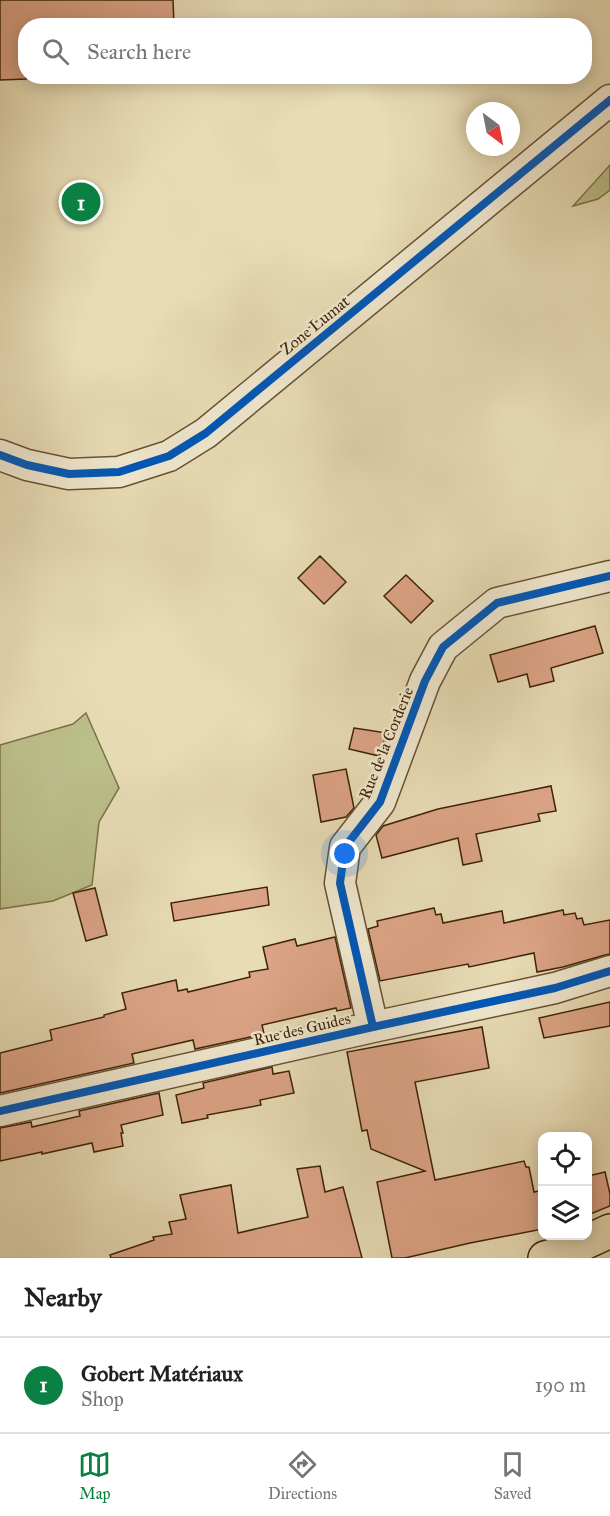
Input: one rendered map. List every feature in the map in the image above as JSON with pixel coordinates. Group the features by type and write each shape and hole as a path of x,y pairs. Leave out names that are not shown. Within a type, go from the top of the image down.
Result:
{"main road":[{"path":"545,1258 560,1254 610,1231"}],"street":[{"name":"Zone Lumat","path":"0,454 27,465 69,474 119,472 168,456 206,433 610,100"},
{"name":"Rue de la Corderie","path":"372,1027 340,883 345,847 380,802 425,681 443,646 497,603 610,576"},
{"name":"Rue des Guides","path":"0,1112 372,1027 555,988 610,971"}],"green space":[{"path":"610,165 610,190 598,199 573,206"},
{"path":"86,713 119,788 99,822 92,885 53,901 0,909 0,745 73,724"}],"building":[{"path":"0,0 173,0 174,18 18,18 18,79 0,80"},
{"path":"320,556 346,582 324,604 298,578"},
{"path":"406,575 433,601 411,623 384,596"},
{"path":"595,626 603,653 551,668 554,681 530,687 527,674 498,682 490,655"},
{"path":"354,728 387,733 379,756 349,749"},
{"path":"346,769 354,808 346,817 321,822 313,775"},
{"path":"551,786 556,811 538,814 540,821 476,834 482,861 463,865 458,838 382,858 376,835 383,826 438,809"},
{"path":"267,887 269,905 174,921 171,903"},
{"path":"95,888 107,935 86,941 73,893"},
{"path":"434,908 436,915 441,914 443,923 502,911 504,923 563,910 564,915 575,913 577,919 582,918 584,925 610,920 610,954 537,972 534,953 469,967 468,964 380,981 368,929 378,926 377,921"},
{"path":"335,937 351,1008 337,1011 336,1008 262,1025 264,1034 195,1049 193,1040 132,1054 134,1063 0,1093 0,1053 52,1040 50,1030 104,1017 104,1015 126,1009 122,993 176,980 178,991 187,989 188,992 250,977 249,972 268,969 263,947 295,939 297,946"},
{"path":"610,1002 610,1026 544,1038 539,1018"},
{"path":"482,1027 489,1068 415,1082 435,1180 524,1161 526,1167 529,1167 534,1192 538,1191 538,1230 405,1258 392,1258 377,1182 425,1171 371,1149 367,1130 362,1131 347,1052"},
{"path":"272,1067 273,1074 289,1071 294,1093 260,1100 261,1105 207,1115 208,1118 182,1123 176,1095 204,1088 203,1083"},
{"path":"159,1093 163,1115 121,1125 123,1146 94,1152 92,1143 0,1161 0,1128 31,1122 32,1127 80,1116 79,1111"},
{"path":"320,1166 325,1192 343,1187 362,1258 111,1258 110,1255 154,1240 153,1237 172,1234 169,1222 186,1219 180,1195 231,1185 238,1233 308,1217 297,1169"},
{"path":"605,1172 610,1206 592,1213 592,1186 592,1175"}],"cycle path":[{"path":"0,455 27,465 69,474 119,472 169,456 206,433 610,100"},
{"path":"373,1027 340,883 345,847 380,802 425,681 443,647 497,603 610,576"},
{"path":"0,1111 555,988 610,971"}],"place":[{"name":"Gobert Matériaux","path":"81,202"}]}
